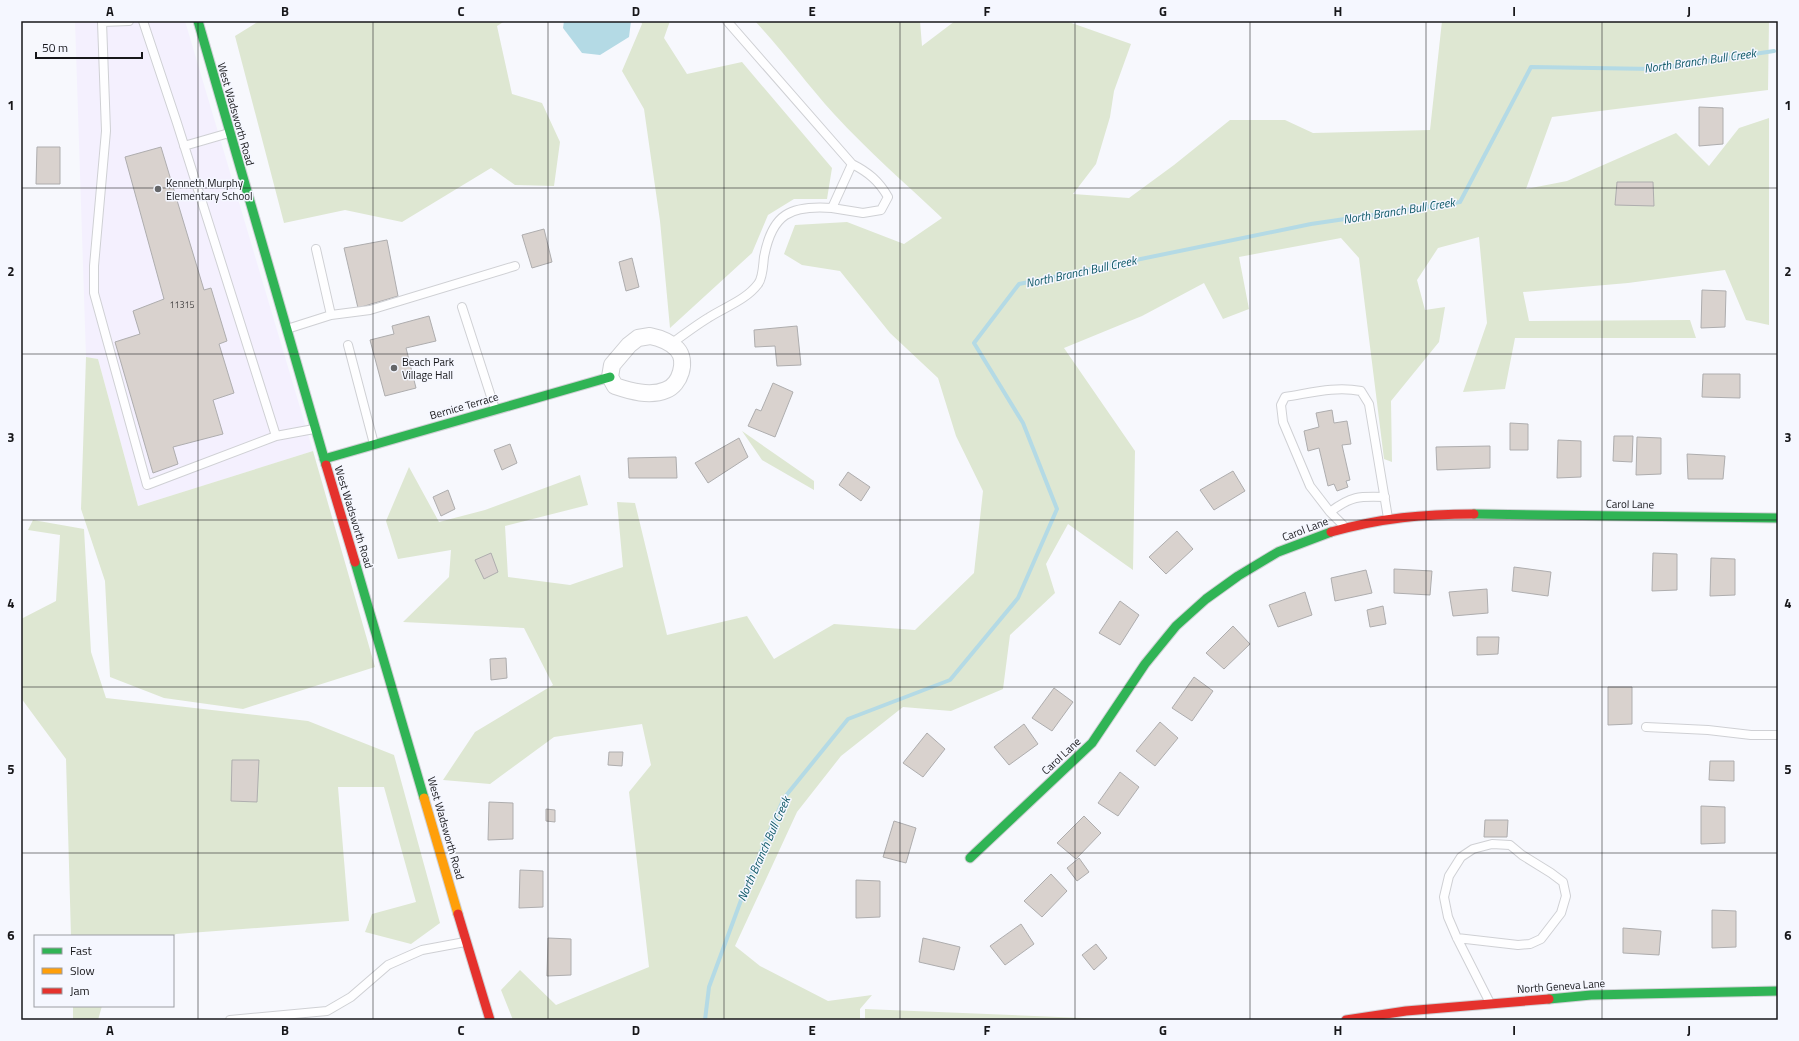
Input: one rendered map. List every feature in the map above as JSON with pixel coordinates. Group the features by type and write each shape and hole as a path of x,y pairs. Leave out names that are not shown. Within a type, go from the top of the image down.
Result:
{"street":[{"name":"West Wadsworth Road","path":"198,21 315,429 490,1020"},
{"path":"650,336 662,338 678,350 682,363 680,375 675,385 666,390 654,393 630,391 615,386 610,377 612,365 620,353 638,338 650,336"},
{"name":"Bernice Terrace","path":"324,459 610,377"},
{"name":"Carol Lane","path":"970,858 1092,743 1145,664 1176,626 1206,599 1238,576 1278,552 1322,534 1345,528 1388,519 1447,514 1778,518"},
{"name":"North Geneva Lane","path":"1346,1020 1406,1011 1591,995 1778,990"}],"lane":[{"path":"129,21 102,22 106,131 94,266 94,293 147,485 276,436 315,429"},
{"path":"143,21 276,436"},
{"path":"671,344 708,318 747,296 760,282 766,248 774,226 788,212 810,206 863,213 881,210 888,197 882,187 866,171 852,164 726,21"},
{"path":"184,146 229,133"},
{"path":"832,208 852,164"},
{"path":"316,249 331,315"},
{"path":"286,329 331,315 370,310 515,266"},
{"path":"462,307 495,410"},
{"path":"348,345 374,445"},
{"path":"1345,528 1330,512 1310,486 1283,422 1281,406 1285,397 1331,389 1348,388 1361,391 1369,404 1388,519"},
{"path":"1330,512 1342,502 1360,496 1385,496"},
{"path":"1646,727 1708,730 1751,735 1778,735"},
{"path":"1457,938 1518,945 1530,944 1541,939 1561,913 1566,896 1563,882 1510,845 1492,844 1473,849 1461,857 1449,876 1444,897 1448,917 1457,938 1490,1004"},
{"path":"230,1020 327,1010 351,997 388,965 422,950 466,942"}],"shaded area":[{"name":"Kenneth Murphy Elementary School","path":"75,21 185,21 313,451 138,506 98,359 86,357"}],"green space":[{"path":"259,21 505,21 497,26 512,94 542,103 560,142 554,186 515,185 491,168 402,222 345,210 284,223 235,36"},
{"path":"641,21 670,21 664,38 687,74 742,62 832,168 827,199 794,199 768,215 752,253 670,328 660,221 644,109 622,71 642,24"},
{"path":"755,21 920,21 922,46 955,21 1066,21 1131,44 1114,91 1110,117 1096,164 1073,194 1129,198 1174,165 1230,120 1285,120 1313,133 1430,130 1442,21 1769,21 1768,90 1552,117 1526,189 1567,181 1676,133 1709,166 1739,128 1769,118 1769,325 1746,320 1725,270 1628,283 1523,292 1529,321 1690,320 1696,338 1515,338 1505,389 1463,392 1487,323 1479,237 1438,248 1417,280 1425,310 1445,307 1439,342 1391,401 1392,462 1384,459 1359,258 1341,238 1239,257 1249,309 1223,319 1204,283 1142,316 1064,348 1135,451 1133,570 1068,524 1046,564 1055,593 1010,635 1003,689 951,711 903,707 841,756 797,812 735,946 760,966 828,1001 872,995 860,1009 860,1020 513,1020 501,990 520,970 556,1005 649,967 629,792 651,765 642,724 554,737 490,784 443,780 475,732 553,685 524,628 403,622 449,577 451,550 398,559 386,521 409,467 439,522 485,510 580,475 588,505 505,526 508,577 570,585 623,567 617,502 635,503 667,635 747,616 774,659 834,624 915,630 974,573 983,491 956,436 938,378 890,333 840,271 802,265 784,254 795,225 847,222 904,244 942,218 847,128"},
{"path":"86,357 98,359 138,506 313,451 375,667 243,709 164,698 110,677 105,581 81,509"},
{"path":"742,431 814,481 814,490 762,460"},
{"path":"33,520 84,529 91,652 106,698 308,721 394,755 440,923 411,944 365,932 372,914 416,902 384,787 338,787 349,921 174,935 71,935 66,759 21,698 21,619 56,601 60,535 28,530"},
{"path":"73,1007 102,1007 98,1020 73,1020"},
{"path":"865,1009 1131,1020 865,1020"}],"water":[{"path":"564,21 631,21 629,37 600,55 582,53 563,28"}],"building":[{"path":"1699,107 1723,108 1723,144 1699,146"},
{"path":"37,147 60,147 60,184 36,184"},
{"path":"161,147 204,290 211,288 227,341 219,344 234,393 213,400 223,434 173,447 178,464 153,473 115,342 140,334 133,311 164,299 125,157"},
{"path":"1617,182 1653,182 1654,206 1615,205"},
{"path":"544,229 552,262 532,268 522,235"},
{"path":"387,240 398,296 358,308 344,248"},
{"path":"632,258 639,287 626,291 619,262"},
{"path":"1702,290 1726,291 1725,327 1701,328"},
{"name":"Beach Park Village Hall","path":"429,316 436,341 406,348 416,388 385,396 370,340 394,334 392,326"},
{"path":"797,326 801,365 777,366 775,346 755,347 754,330"},
{"path":"1703,374 1740,374 1740,398 1702,397"},
{"path":"773,383 793,392 775,437 748,426 756,409 761,411"},
{"path":"1332,410 1334,423 1347,421 1351,444 1342,445 1350,480 1346,481 1348,487 1337,491 1334,484 1328,486 1319,448 1308,451 1304,431 1319,427 1316,413"},
{"path":"1510,423 1528,424 1528,450 1510,450"},
{"path":"1614,436 1633,436 1632,462 1613,461"},
{"path":"1637,437 1661,438 1661,474 1636,475"},
{"path":"739,438 748,457 708,483 695,463"},
{"path":"1558,440 1581,441 1581,477 1557,478"},
{"path":"510,444 517,463 502,470 494,450"},
{"path":"1490,446 1490,468 1437,470 1436,447"},
{"path":"1687,454 1725,456 1723,479 1688,479"},
{"path":"676,457 677,478 629,478 628,458"},
{"path":"1233,471 1245,491 1214,510 1200,490"},
{"path":"848,472 870,487 861,501 839,485"},
{"path":"448,490 455,509 441,516 433,497"},
{"path":"1177,531 1193,549 1166,574 1149,557"},
{"path":"491,553 498,572 484,579 475,560"},
{"path":"1653,553 1677,554 1677,590 1652,591"},
{"path":"1711,558 1735,559 1735,595 1710,596"},
{"path":"1514,567 1551,572 1548,596 1512,591"},
{"path":"1394,569 1432,571 1430,595 1394,593"},
{"path":"1366,570 1372,593 1335,601 1331,578"},
{"path":"1487,589 1488,613 1453,616 1449,592"},
{"path":"1305,592 1312,615 1278,627 1269,605"},
{"path":"1120,601 1139,615 1120,645 1099,633"},
{"path":"1383,606 1386,624 1370,627 1367,610"},
{"path":"1233,626 1250,644 1224,669 1206,653"},
{"path":"1477,637 1499,637 1498,654 1477,655"},
{"path":"506,658 507,678 491,680 490,659"},
{"path":"1194,677 1213,691 1192,721 1172,708"},
{"path":"1608,687 1632,687 1632,724 1608,725"},
{"path":"1054,688 1073,702 1052,731 1032,718"},
{"path":"1160,722 1178,738 1155,766 1136,751"},
{"path":"1024,724 1038,744 1009,765 994,747"},
{"path":"927,733 945,749 923,777 903,763"},
{"path":"609,752 623,752 622,766 608,765"},
{"path":"232,760 259,760 257,802 231,801"},
{"path":"1710,761 1734,761 1734,781 1709,780"},
{"path":"1120,772 1139,787 1118,816 1098,803"},
{"path":"489,802 513,803 513,839 488,840"},
{"path":"1701,806 1725,807 1725,843 1701,844"},
{"path":"546,809 555,810 555,822 546,821"},
{"path":"1084,816 1101,833 1076,859 1057,843"},
{"path":"1485,820 1508,820 1507,837 1484,837"},
{"path":"894,821 916,828 906,863 883,857"},
{"path":"1079,858 1089,872 1077,881 1067,868"},
{"path":"520,870 543,871 543,907 519,908"},
{"path":"1051,874 1067,891 1042,917 1024,901"},
{"path":"856,880 880,881 880,917 856,918"},
{"path":"1712,910 1736,911 1736,947 1712,948"},
{"path":"1021,924 1034,944 1005,965 990,946"},
{"path":"1623,928 1661,931 1659,955 1623,953"},
{"path":"548,938 571,939 571,975 547,976"},
{"path":"923,938 960,947 954,970 919,962"},
{"path":"1096,944 1107,958 1094,970 1082,955"}],"waterway":[{"name":"North Branch Bull Creek","path":"705,1020 709,987 747,884 784,798 848,719 950,680 1018,598 1057,509 1023,423 974,343 1019,284 1311,224 1460,202 1531,67 1654,69 1774,51"}],"traffic: fast":[{"path":"198,21 326,465"},
{"path":"324,459 610,377"},
{"path":"1474,514 1778,518"},
{"path":"970,858 1092,743 1145,664 1176,626 1206,599 1238,576 1278,552 1331,532"},
{"path":"355,562 424,798"},
{"path":"1549,999 1591,995 1778,991"}],"traffic: slow":[{"path":"424,798 458,914"}],"traffic: jam":[{"path":"326,465 355,562"},
{"path":"1331,532 1385,520 1420,516 1474,514"},
{"path":"458,914 490,1020"},
{"path":"1346,1020 1406,1011 1549,999"}],"place":[{"name":"Kenneth Murphy Elementary School","path":"158,189"},
{"name":"Beach Park Village Hall","path":"394,368"}]}
